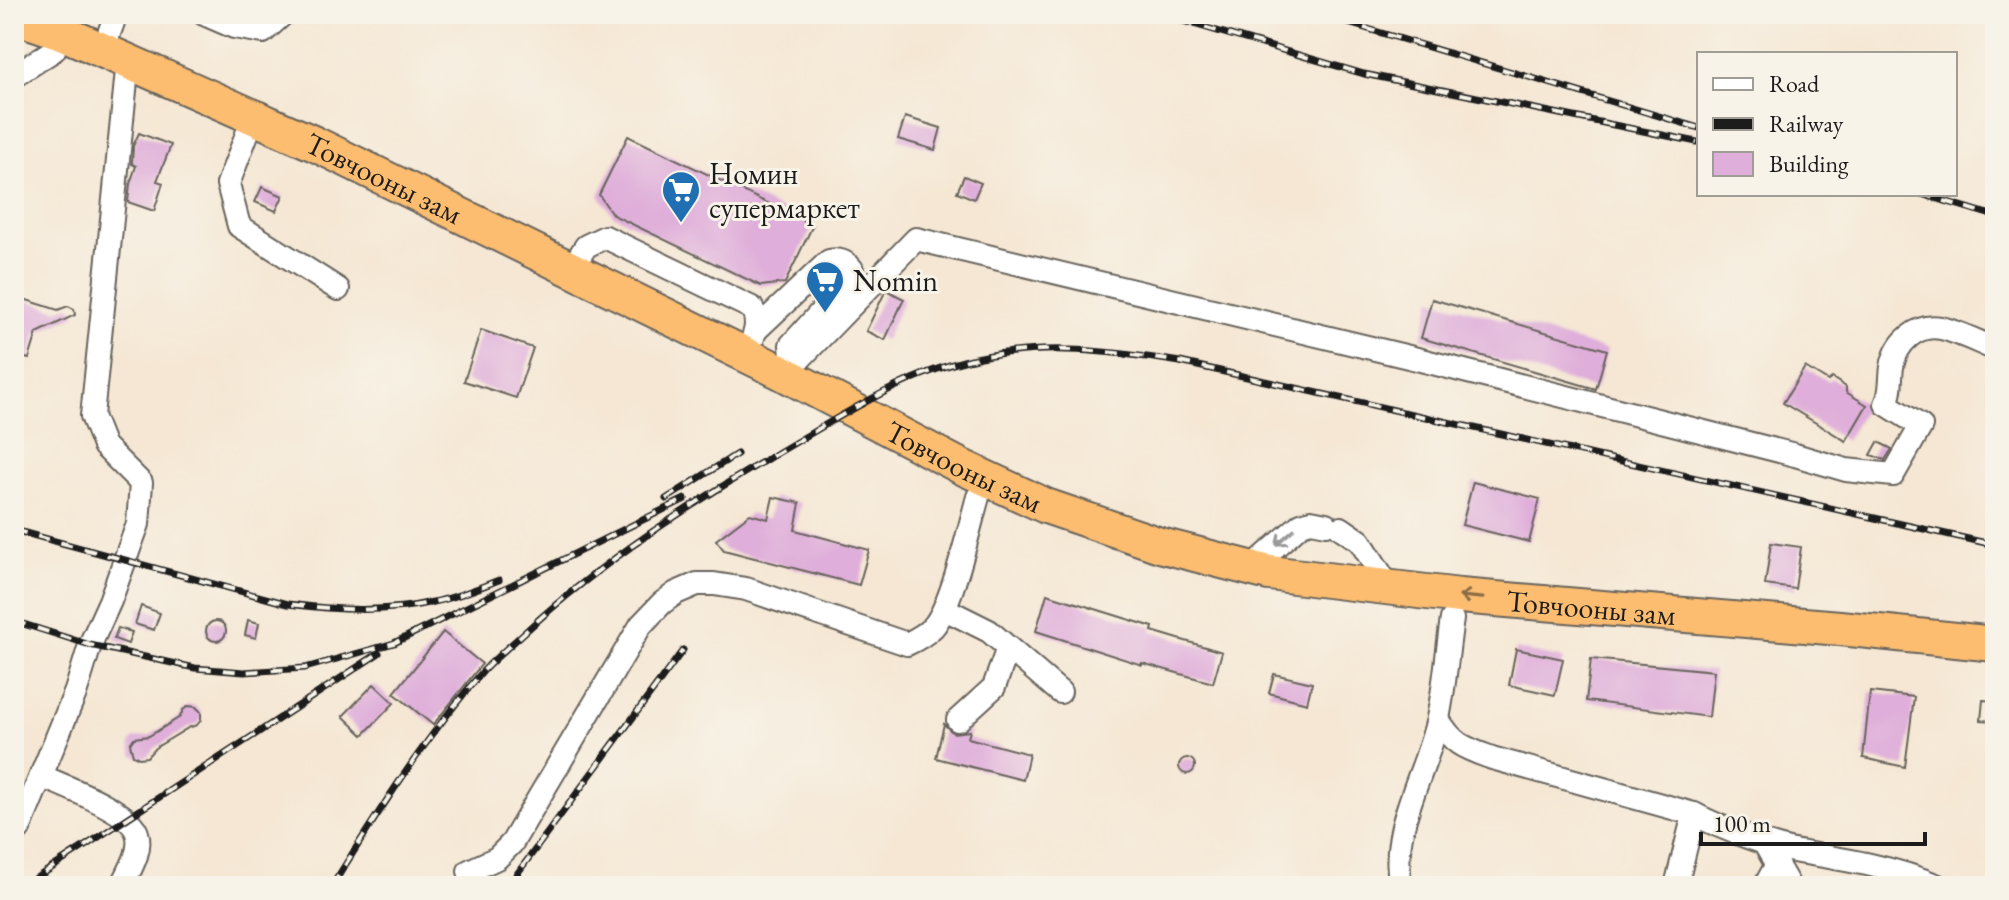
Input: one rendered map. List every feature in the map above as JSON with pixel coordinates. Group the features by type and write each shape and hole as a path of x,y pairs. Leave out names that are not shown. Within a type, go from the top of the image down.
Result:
{"highway":[{"name":"Товчооны зам","path":"14,16 61,32 247,134 563,286 978,497 1038,524 1154,564 1266,593 1452,619 1839,648 1995,664"},
{"name":"Товчооны зам","path":"14,37 54,50 119,64 315,144 572,268 751,342 789,370 962,467 1046,506 1160,545 1251,568 1389,587 1995,644"}],"street":[{"path":"14,834 19,829 76,691 90,645 138,524 141,483 104,446 92,416 119,64 116,14"},
{"path":"204,14 234,27 263,32 283,14"},
{"path":"14,76 54,50"},
{"path":"247,134 228,184 239,226 338,289"},
{"path":"789,370 916,239 1413,358 1846,470 1893,475 1921,426 1886,404 1890,396 1892,365 1903,341 1914,332 1935,327 1995,349"},
{"path":"751,342 829,261 836,259 847,264 852,269 851,279 791,345 789,370"},
{"path":"469,871 497,858 512,843 641,625 662,603 697,584 746,589 907,644 921,638 945,609 978,497"},
{"path":"1251,568 1301,524 1311,521 1334,526 1360,541 1389,587"},
{"path":"945,609 977,623 1060,692"},
{"path":"1401,886 1399,843 1438,719 1452,619"},
{"path":"958,720 994,687 1008,648"},
{"path":"1438,719 1448,736 1460,746 1492,758 1694,814 1717,826 1804,853 1849,860 1938,886"},
{"path":"41,776 106,806 128,820 137,831 138,846 122,886"},
{"path":"1676,886 1694,814"},
{"path":"1763,841 1789,886"},
{"path":"1765,886 1777,864"}],"building":[{"path":"905,117 941,128 935,150 898,139"},
{"path":"139,133 171,145 157,181 163,183 154,211 128,202 136,166 132,164 133,146"},
{"path":"628,136 813,225 785,283 761,286 613,215 599,195"},
{"path":"964,176 981,183 974,199 957,192"},
{"path":"262,187 283,196 276,211 255,202"},
{"path":"886,290 904,299 885,340 866,331"},
{"path":"14,296 58,310 68,306 74,309 75,315 37,333 29,359 14,355"},
{"path":"1432,299 1607,350 1596,389 1421,338"},
{"path":"481,330 533,348 516,398 464,381"},
{"path":"1805,367 1828,381 1832,378 1846,387 1846,392 1867,405 1846,441 1783,403"},
{"path":"1878,442 1892,449 1885,460 1871,455"},
{"path":"1473,482 1540,499 1529,542 1462,525"},
{"path":"773,497 800,503 795,530 869,550 859,585 724,550 716,540 750,514 768,519"},
{"path":"1771,543 1801,547 1795,589 1765,585"},
{"path":"1047,594 1222,652 1213,683 1142,665 1036,631"},
{"path":"141,606 160,613 154,630 135,624"},
{"path":"248,620 259,623 256,638 245,635"},
{"path":"212,621 220,621 226,631 220,641 212,641 206,635 206,627"},
{"path":"118,628 132,632 128,644 114,639"},
{"path":"443,632 482,664 433,725 394,693"},
{"path":"1516,649 1563,659 1555,695 1509,685"},
{"path":"1591,659 1714,671 1709,717 1586,701"},
{"path":"1274,674 1312,683 1307,703 1269,693"},
{"path":"374,684 394,703 363,735 343,716"},
{"path":"1870,692 1914,697 1905,767 1863,758"},
{"path":"1983,700 1995,701 1995,721 1981,720"},
{"path":"189,706 201,712 197,725 155,748 147,757 133,755 130,744 134,738 149,736 180,717"},
{"path":"944,724 953,733 970,731 968,738 1029,754 1023,780 936,758"},
{"path":"1187,758 1193,760 1193,772 1187,774 1181,772 1179,766 1181,760"}],"railway":[{"path":"1159,14 1364,74 1697,142"},
{"path":"1318,14 1697,127"},
{"path":"1928,196 1995,216"},
{"path":"332,886 404,774 463,694 494,659 586,580 684,511 831,421 926,373 976,358 1027,351 1078,350 1180,362 1995,545"},
{"path":"666,499 737,454"},
{"path":"14,621 90,645 195,668 244,672 305,668 394,643 685,499"},
{"path":"14,530 288,604 306,606 397,608 450,598 499,580"},
{"path":"508,886 683,650"},
{"path":"24,886 379,653"}],"place":[{"name":"Номин супермаркет","path":"681,224"},
{"name":"Nomin","path":"825,314"}]}
